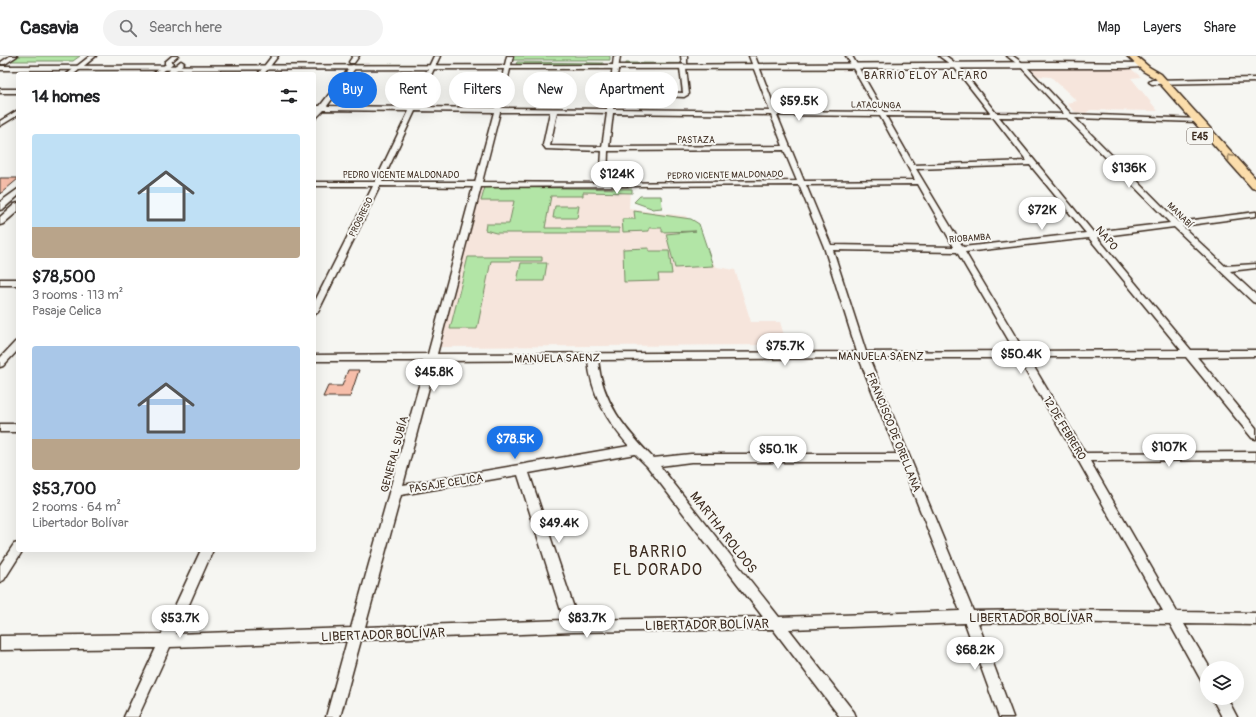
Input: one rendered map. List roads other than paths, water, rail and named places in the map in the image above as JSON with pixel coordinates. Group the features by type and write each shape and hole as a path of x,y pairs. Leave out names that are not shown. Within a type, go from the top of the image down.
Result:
{"main road":[{"path":"1,65 171,66 434,61 684,63 853,62 953,64 1016,61 1138,63"},
{"name":"E45","path":"1138,63 1145,75 1185,119 1234,177 1246,189 1256,196"},
{"name":"E45","path":"1138,63 1158,76 1164,82 1256,186"}],"street":[{"path":"1,65 14,56"},
{"path":"73,72 93,56"},
{"path":"160,72 171,66 175,56"},
{"path":"263,72 275,56"},
{"name":"NAPO","path":"942,56 953,64 1091,236 1256,435"},
{"name":"PROGRESO","path":"316,308 378,184 434,61"},
{"name":"GENERAL SUBÍA","path":"506,72 509,61"},
{"name":"MANABÍ","path":"1016,61 1176,224 1256,300"},
{"path":"316,115 340,86 354,62"},
{"path":"615,72 617,62"},
{"name":"FRANCISCO DE ORELLANA","path":"754,62 787,148 828,247 863,356 969,617 1006,717"},
{"name":"12 DE FEBRERO","path":"853,62 920,182 1082,457 1200,664"},
{"path":"678,95 686,94 684,63"},
{"path":"1152,82 1256,80"},
{"path":"0,91 16,91"},
{"name":"LATACUNGA","path":"316,108 498,108 882,115 1069,116 1198,120"},
{"name":"GENERAL SUBÍA","path":"334,717 432,359 498,108"},
{"name":"PASTAZA","path":"554,110 546,146 548,148 787,148"},
{"path":"603,185 609,110"},
{"path":"0,124 16,113"},
{"path":"0,118 16,118"},
{"path":"912,167 1032,163"},
{"name":"PEDRO VICENTE MALDONADO","path":"316,184 603,185 920,182"},
{"path":"0,207 4,200 16,193"},
{"path":"0,222 16,208"},
{"name":"RIOBAMBA","path":"828,247 961,250 1091,236 1256,214"},
{"path":"1223,269 1256,266"},
{"path":"0,282 16,282"},
{"path":"0,364 16,346"},
{"name":"MANUELA SAENZ","path":"316,358 432,359 1256,353"},
{"name":"MARTHA ROLDOS","path":"593,357 595,378 600,394 610,412 637,449 651,463 849,717"},
{"path":"0,428 16,428"},
{"name":"PASAJE CELICA","path":"396,491 637,449"},
{"path":"1082,457 1256,456"},
{"path":"651,463 691,458 904,458"},
{"path":"522,470 573,626"},
{"path":"0,576 16,551"},
{"path":"131,717 205,552"},
{"name":"LIBERTADOR BOLÍVAR","path":"0,643 165,641 573,626 777,623 969,617 1045,616 1256,619"},
{"path":"1223,705 1230,717"}],"district":[{"name":"BARRIO ELOY ALFARO","path":"926,75"},
{"name":"BARRIO EL DORADO","path":"658,560"}]}
